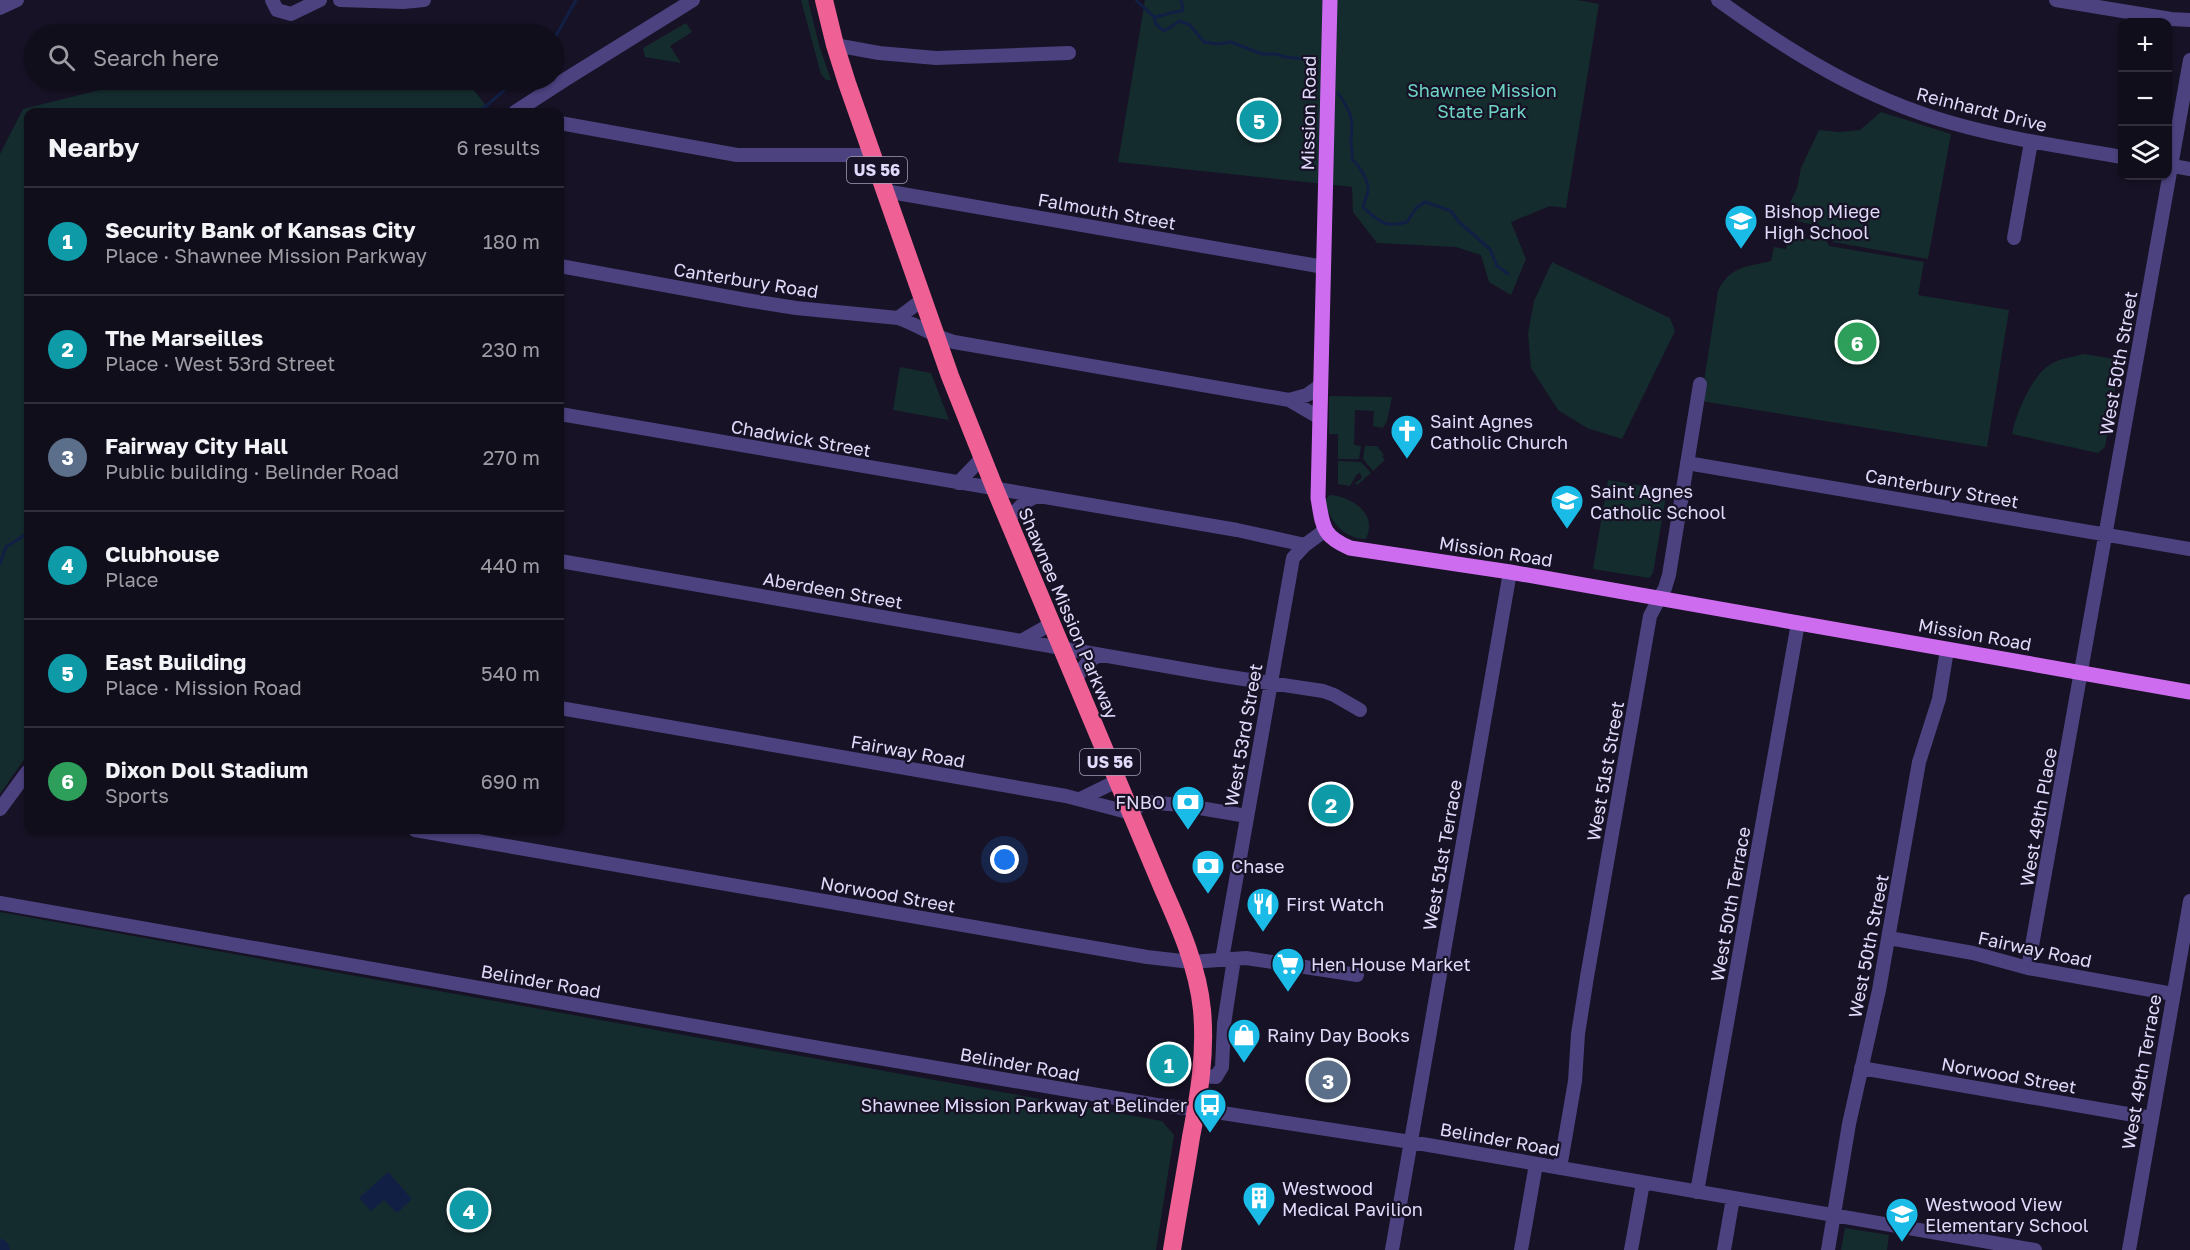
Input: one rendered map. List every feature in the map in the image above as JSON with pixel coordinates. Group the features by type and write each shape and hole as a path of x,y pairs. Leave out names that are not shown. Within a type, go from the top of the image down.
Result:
{"highway":[{"name":"Shawnee Mission Parkway","path":"824,0 835,45 935,336 1007,520 1178,921 1191,962 1202,1008 1204,1052 1202,1076 1172,1250"}],"main road":[{"name":"Mission Road","path":"1330,0 1318,498 1324,531 1334,541 1350,548 1510,572 2190,692"}],"street":[{"path":"0,8 17,0"},
{"path":"272,0 274,7 278,10 291,14 321,0"},
{"path":"340,0 403,2 424,0"},
{"path":"564,80 693,0"},
{"name":"Reinhardt Drive","path":"1718,0 1780,44 1852,85 1887,100 1950,123 2031,142 2118,156"},
{"path":"2055,0 2171,20 2190,20"},
{"path":"835,45 890,54 936,58 1069,53"},
{"name":"West 50th Street","path":"2172,150 2190,60"},
{"path":"521,108 549,90"},
{"path":"564,124 737,155 872,156"},
{"path":"2014,238 2031,142"},
{"path":"2172,166 2190,169"},
{"name":"West 50th Street","path":"2082,673 2166,180"},
{"name":"Falmouth Street","path":"885,191 1324,267"},
{"name":"Canterbury Road","path":"564,267 796,308 898,318 935,336"},
{"path":"898,318 922,300"},
{"path":"935,336 954,342 1289,400 1320,418"},
{"name":"West 51st Street","path":"1560,1168 1575,1081 1578,1034 1587,977 1650,616 1665,588 1669,575 1700,384"},
{"path":"1289,400 1307,395 1321,385"},
{"name":"Chadwick Street","path":"564,415 1237,530 1305,545"},
{"path":"958,483 982,458"},
{"name":"Canterbury Street","path":"1688,463 2190,549"},
{"path":"1007,520 1025,502 1037,496"},
{"name":"West 53rd Street","path":"1202,1076 1216,1077 1222,1067 1228,959 1242,841 1293,558 1305,545 1324,531"},
{"name":"Aberdeen Street","path":"564,562 1323,691 1360,710"},
{"name":"West 51st Terrace","path":"1392,1250 1510,572"},
{"name":"West 50th Terrace","path":"1697,1192 1798,623"},
{"path":"1021,641 1051,624"},
{"name":"West 50th Street","path":"1828,1250 1861,1068 1889,938 1919,762 1939,699 1947,650"},
{"path":"1075,681 1084,665 1091,658 1101,655"},
{"name":"West 49th Place","path":"2028,968 2082,673"},
{"name":"Fairway Road","path":"564,709 1080,799 1131,813"},
{"path":"0,809 24,776"},
{"path":"1080,799 1117,781"},
{"path":"1131,813 1143,802 1182,805 1247,816"},
{"name":"Norwood Street","path":"438,834 1112,951 1191,962 1246,958 1357,975"},
{"name":"West 49th Terrace","path":"2129,1250 2190,901"},
{"name":"Belinder Road","path":"0,903 825,1049 1157,1105 1411,1142 2035,1250"},
{"name":"Fairway Road","path":"1889,938 1972,953 2028,968 2173,994"},
{"name":"Norwood Street","path":"1861,1068 2151,1118"},
{"path":"1521,1250 1536,1164"},
{"path":"1632,1250 1643,1183"},
{"path":"1724,1250 1733,1198"}],"green space":[{"path":"801,0 808,0 819,45 831,80 826,80 821,74"},
{"name":"Shawnee Mission State Park","path":"1145,0 1577,0 1599,4 1566,208 1550,206 1511,222 1526,259 1511,295 1489,282 1481,255 1456,247 1377,243 1353,212 1352,187 1118,162"},
{"path":"686,23 692,32 670,46 681,63 645,57 643,48"},
{"path":"100,90 474,90 488,108 27,108"},
{"path":"23,109 24,760 0,794 0,154"},
{"path":"1881,112 1951,134 1928,259 1833,242 1829,228 1797,221 1798,210 1790,203 1797,188 1801,168 1819,130 1839,132 1860,130"},
{"path":"1816,228 1826,229 1825,238 1829,246 1924,262 1918,295 2009,310 1987,447 1701,401 1718,291 1723,283 1740,269 1771,261 1774,247 1786,249 1789,236 1814,240"},
{"path":"1552,262 1670,318 1675,331 1622,439 1587,428 1558,410 1531,368 1528,333 1534,301"},
{"path":"2084,354 2120,360 2105,447 2098,453 2012,434 2026,395 2044,369 2059,360"},
{"path":"900,367 931,373 949,420 893,410"},
{"path":"1329,397 1392,397 1387,421 1383,428 1373,426 1374,411 1355,410 1354,445 1361,446 1359,459 1338,459 1338,434 1329,434"},
{"path":"1365,446 1377,446 1384,455 1382,456 1385,460 1373,471 1363,459"},
{"path":"1338,461 1361,462 1371,473 1357,485 1355,483 1362,478 1360,473 1350,486 1338,484"},
{"path":"1608,480 1667,490 1653,573 1649,578 1593,569"},
{"path":"1330,495 1347,499 1366,514 1369,530 1366,539 1351,536 1334,522 1325,500"},
{"path":"0,912 1162,1121 1174,1135 1156,1250 0,1250"},
{"path":"1845,1228 1889,1235 1887,1250 1841,1250"}],"water":[{"path":"388,1172 412,1199 397,1213 384,1200 371,1211 359,1198"}],"waterway":[{"path":"562,24 576,0"},
{"path":"1136,0 1154,17 1182,11 1181,0"},
{"path":"1154,17 1156,24 1164,31 1180,21 1190,25 1204,42 1218,44 1231,42 1262,54 1312,60 1317,72"},
{"path":"484,108 504,90"},
{"path":"1338,93 1350,116 1352,160 1360,169 1368,186 1363,207 1378,220 1387,224 1407,222 1416,208 1425,202 1451,211 1459,222 1490,249 1497,266 1508,274"},
{"path":"0,564 6,547 24,536"}],"place":[{"name":"East Building","path":"1259,120"},
{"name":"Bishop Miege High School","path":"1741,250"},
{"name":"Dixon Doll Stadium","path":"1857,342"},
{"name":"Saint Agnes Catholic Church","path":"1407,460"},
{"name":"Saint Agnes Catholic School","path":"1567,530"},
{"name":"The Marseilles","path":"1331,804"},
{"name":"FNBO","path":"1188,831"},
{"name":"Chase","path":"1208,895"},
{"name":"First Watch","path":"1263,933"},
{"name":"Hen House Market","path":"1288,993"},
{"name":"Security Bank of Kansas City","path":"1169,1064"},
{"name":"Rainy Day Books","path":"1244,1064"},
{"name":"Fairway City Hall","path":"1328,1080"},
{"name":"Shawnee Mission Parkway at Belinder","path":"1210,1134"},
{"name":"Clubhouse","path":"469,1210"},
{"name":"Westwood Medical Pavilion","path":"1259,1227"},
{"name":"Westwood View Elementary School","path":"1902,1243"}]}
